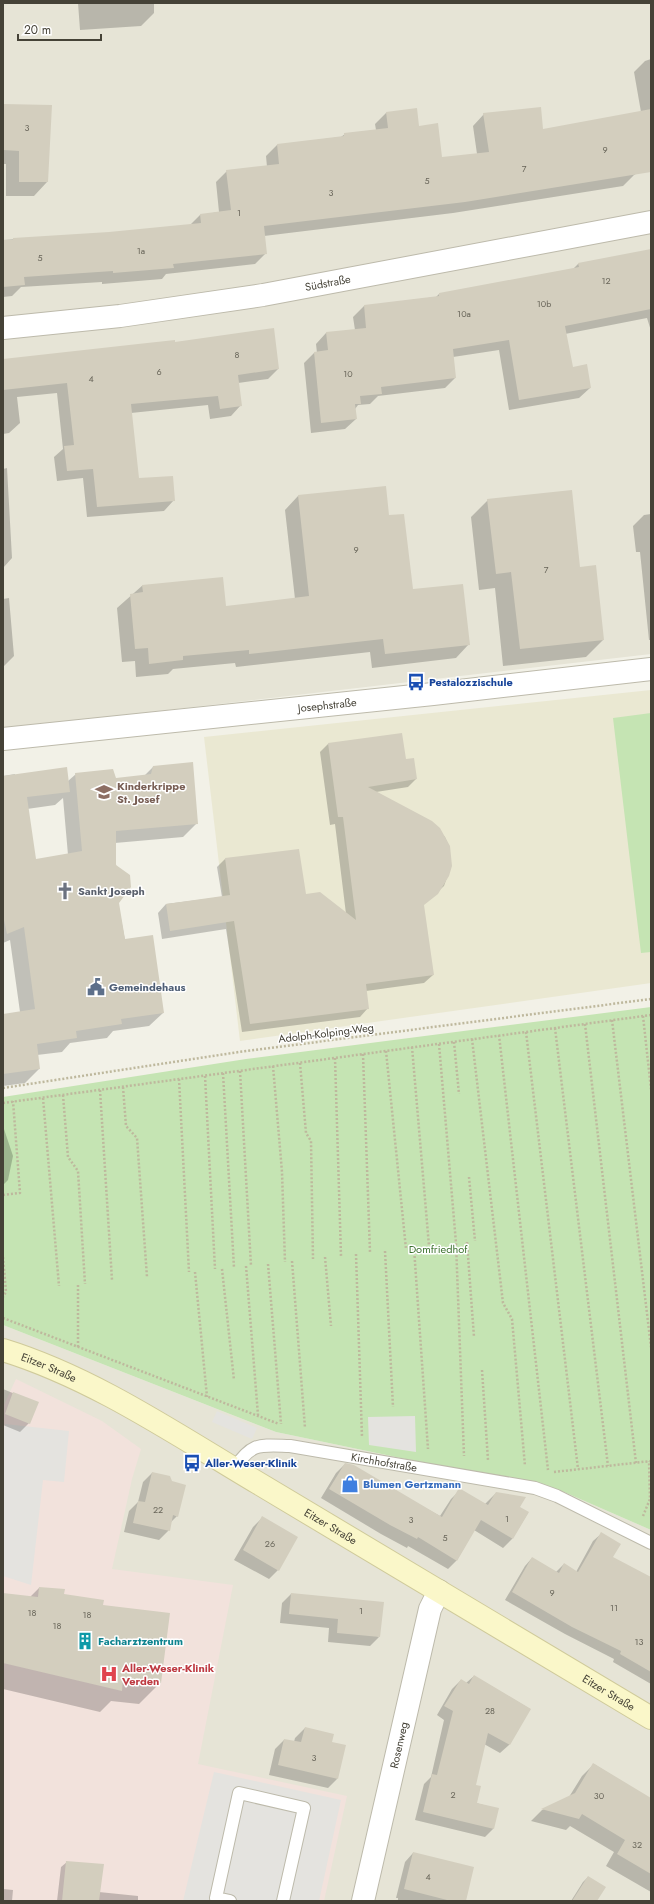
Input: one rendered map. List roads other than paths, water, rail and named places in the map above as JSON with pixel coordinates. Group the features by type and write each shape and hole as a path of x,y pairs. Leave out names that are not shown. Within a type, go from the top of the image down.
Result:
{"main road":[{"name":"Eitzer Straße","path":"3,1350 45,1365 149,1418 651,1718"}],"street":[{"name":"Südstraße","path":"3,328 120,316 263,295 651,222"},
{"name":"Josephstraße","path":"3,739 433,694 651,669"},
{"name":"Rosenweg","path":"363,1901 430,1609 439,1591"}],"lane":[{"name":"Kirchhofstraße","path":"234,1469 245,1453 256,1446 290,1446 535,1488 557,1496 651,1543"},
{"path":"230,1901 216,1898 239,1794 304,1808 283,1901"}],"place":[{"name":"Pestalozzischule","path":"416,682"},
{"name":"Kinderkrippe St. Josef","path":"104,792"},
{"name":"Sankt Joseph","path":"65,891"},
{"name":"Gemeindehaus","path":"96,987"},
{"name":"Aller-Weser-Klinik","path":"192,1463"},
{"name":"Blumen Gertzmann","path":"350,1484"},
{"name":"Facharztzentrum","path":"85,1641"},
{"name":"Aller-Weser-Klinik Verden","path":"109,1674"}],"park label":[{"name":"Domfriedhof","path":"438,1249"}]}
